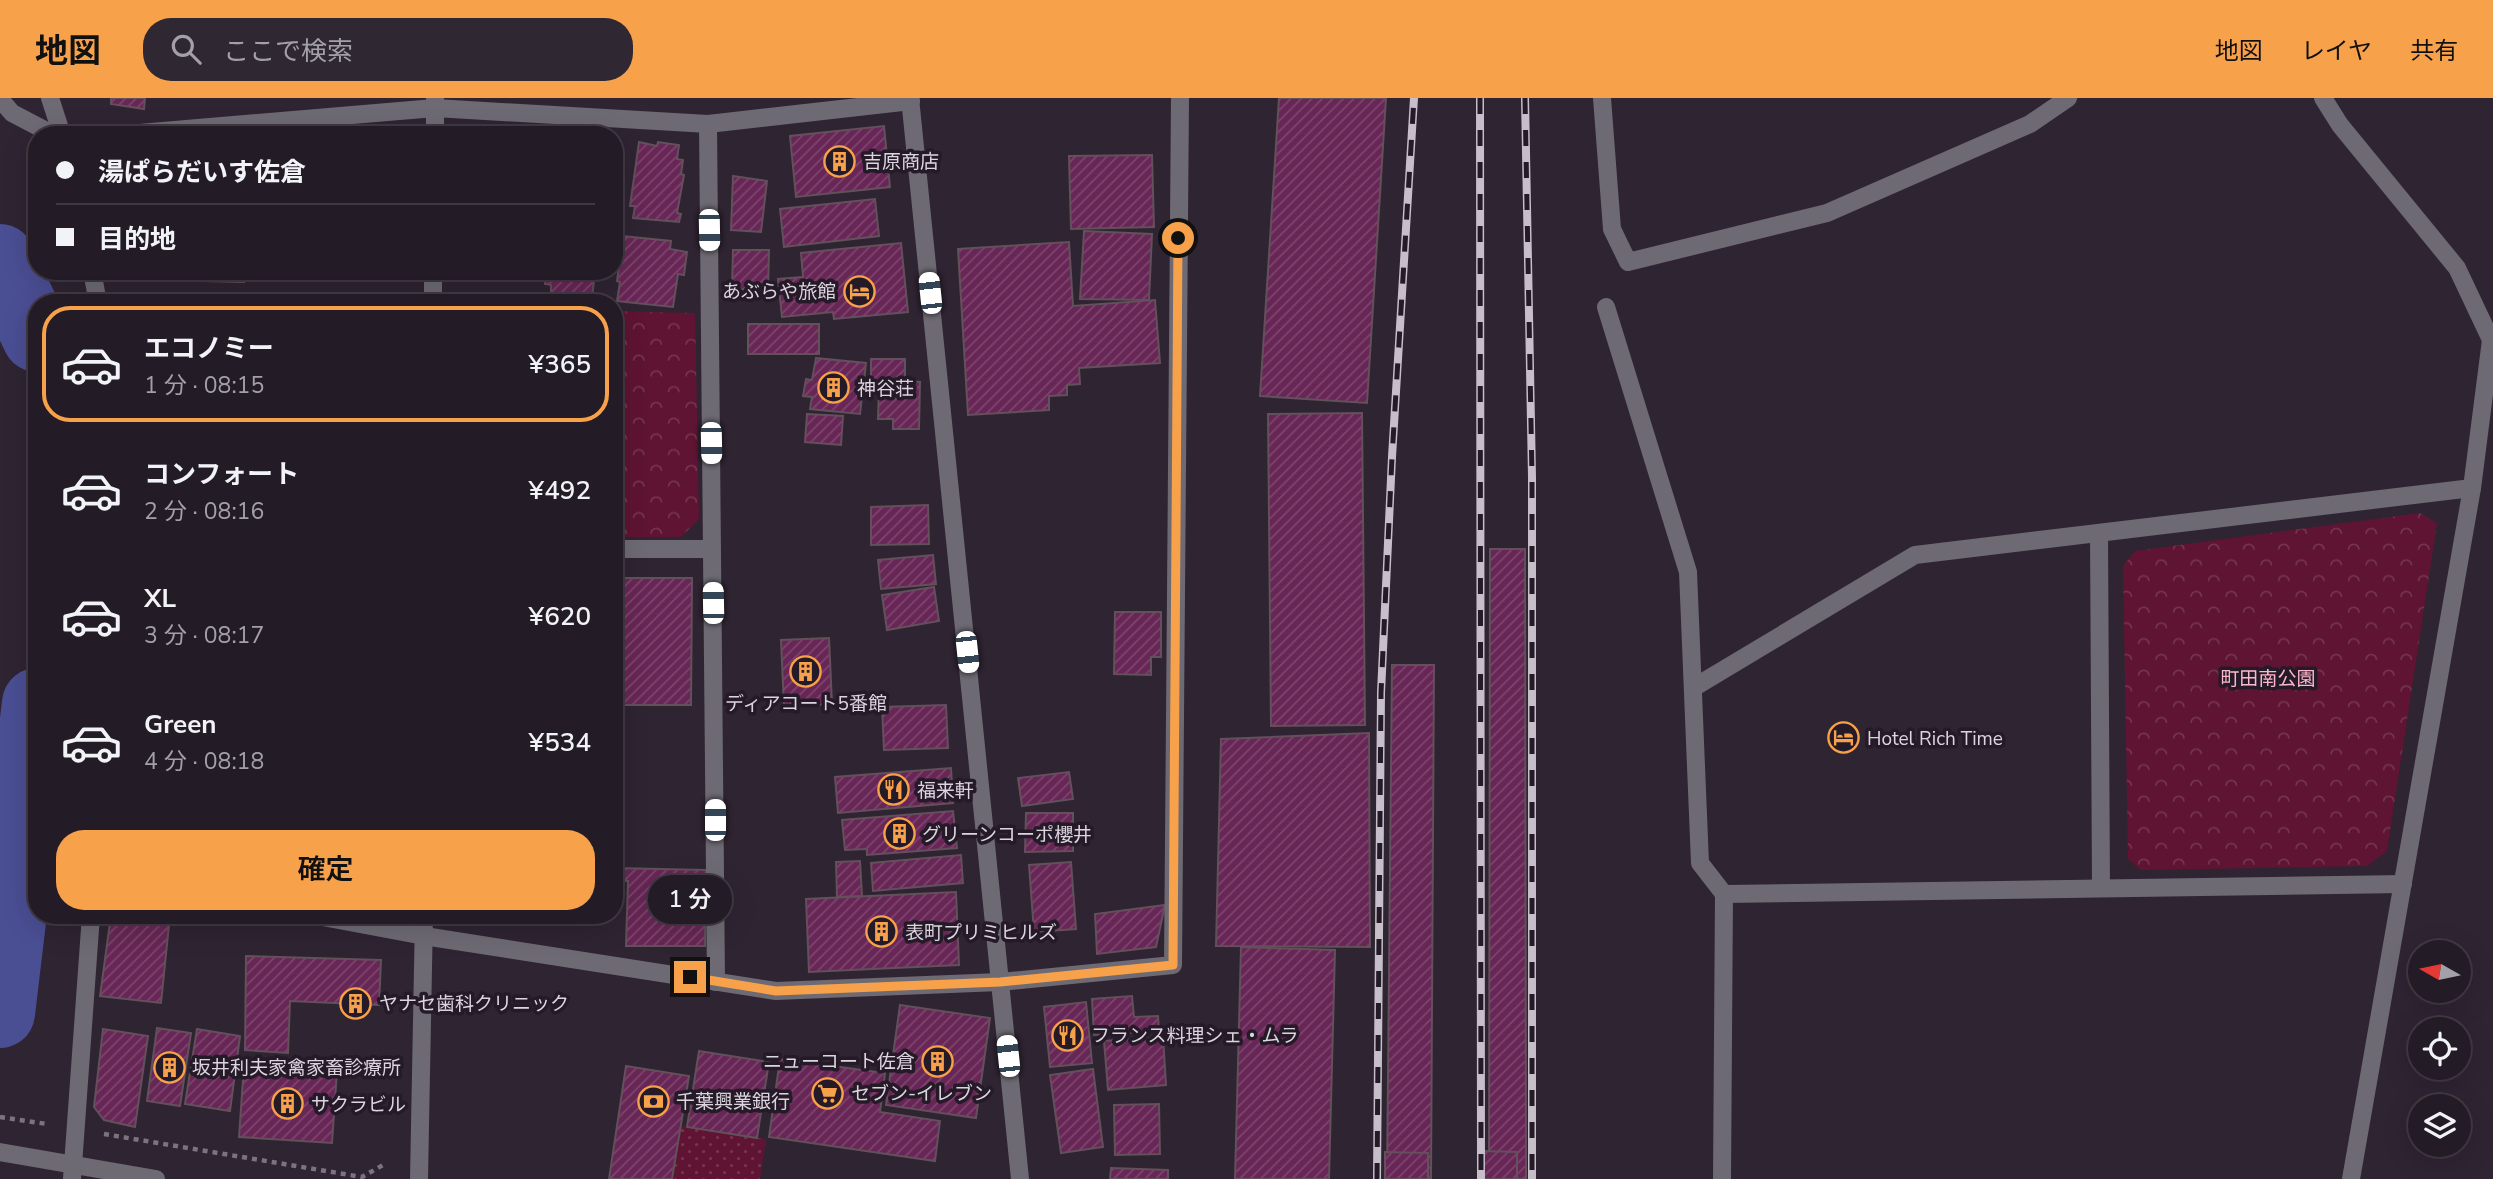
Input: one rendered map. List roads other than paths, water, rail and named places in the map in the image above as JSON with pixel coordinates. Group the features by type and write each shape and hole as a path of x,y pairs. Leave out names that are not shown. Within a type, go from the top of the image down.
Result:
{"street":[{"path":"50,98 59,126"},
{"path":"360,924 776,991 1000,982 1173,965 1180,98"},
{"path":"1602,98 1612,229 1628,262 1828,213 2030,124 2067,98"},
{"path":"2323,98 2340,125 2457,268 2491,340 2472,488 2351,1179"},
{"path":"0,99 12,113 37,126"},
{"path":"206,126 435,103 708,124 910,99 1020,1179"},
{"path":"435,103 435,126"},
{"path":"708,124 716,982"},
{"path":"1606,307 1688,572 1700,863 1724,894 1722,1179"},
{"path":"1693,688 1915,555 2472,488"},
{"path":"2099,533 2101,888"},
{"path":"623,549 712,549"},
{"path":"1724,894 2403,884"},
{"path":"73,1172 90,924"},
{"path":"419,1179 425,924"},
{"path":"0,1152 73,1172 156,1179"}],"waterway":[{"path":"0,259 28,318"},
{"path":"0,1013 28,778"}],"railway":[{"path":"1377,1179 1381,693 1414,98"},
{"path":"1480,98 1481,1179"},
{"path":"1525,98 1532,477 1532,1179"}],"place":[{"name":"吉原商店","path":"840,161"},
{"name":"あぶらや旅館","path":"859,291"},
{"name":"神谷荘","path":"834,388"},
{"name":"ディアコート5番館","path":"806,672"},
{"name":"Hotel Rich Time","path":"1844,738"},
{"name":"福来軒","path":"894,790"},
{"name":"グリーンコーポ櫻井","path":"899,834"},
{"name":"表町プリミヒルズ","path":"882,932"},
{"name":"ヤナセ歯科クリニック","path":"356,1003"},
{"name":"フランス料理シェ・ムラ","path":"1068,1035"},
{"name":"ニューコート佐倉","path":"938,1061"},
{"name":"坂井利夫家禽家畜診療所","path":"169,1067"},
{"name":"セブン-イレブン","path":"828,1093"},
{"name":"千葉興業銀行","path":"653,1101"},
{"name":"サクラビル","path":"288,1104"}],"park label":[{"name":"町田南公園","path":"2268,678"}]}
